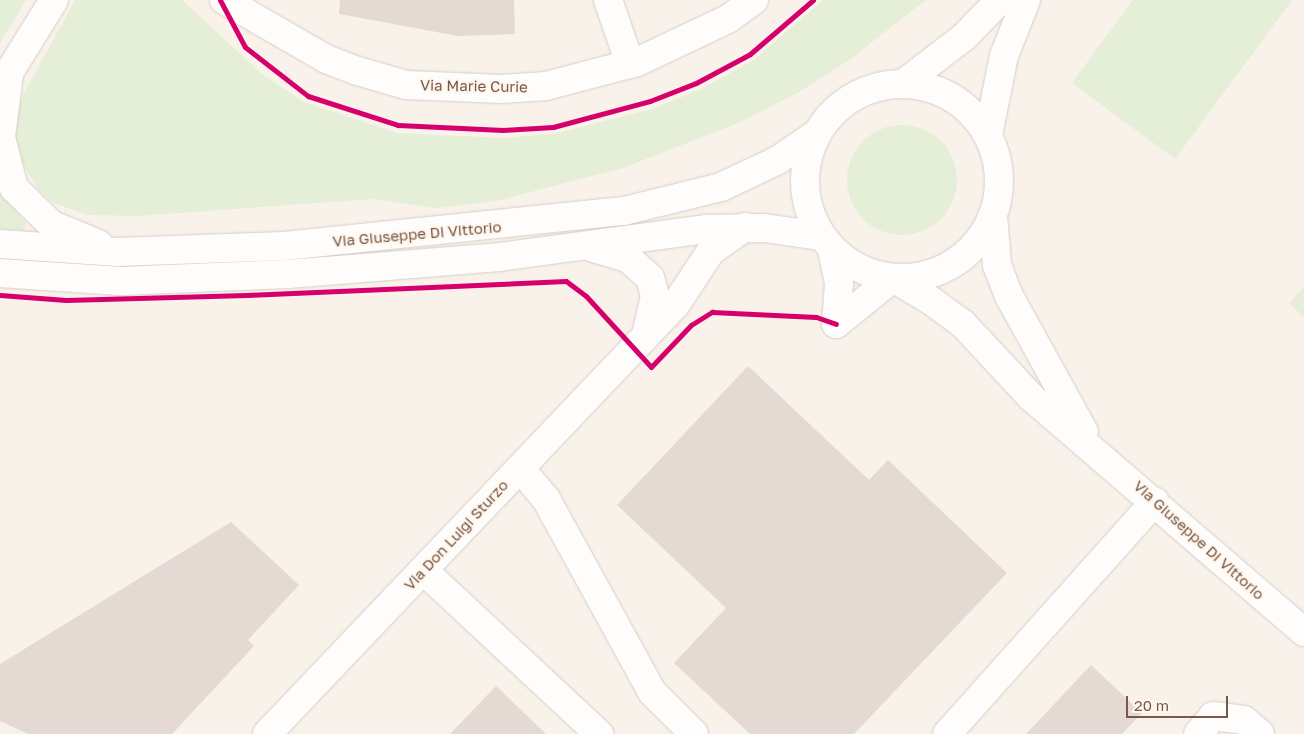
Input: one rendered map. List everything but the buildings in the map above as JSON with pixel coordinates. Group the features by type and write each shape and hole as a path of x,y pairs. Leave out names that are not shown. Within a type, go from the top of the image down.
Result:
{"street":[{"path":"54,0 4,81 0,138 14,188 52,226 118,252"},
{"name":"Via Marie Curie","path":"224,0 326,59 406,85 502,89 546,86 630,64 687,41 754,0"},
{"path":"608,0 630,64"},
{"path":"904,83 964,37 1000,0"},
{"path":"988,135 1004,56 1026,0"},
{"path":"827,243 862,270 893,278 914,278 954,263 979,239 993,215 999,174 988,135 976,117 950,96 904,83 862,91 844,102 816,134 808,154 805,196 827,243 839,283 833,331 893,278"},
{"name":"Via Giuseppe Di Vittorio","path":"0,244 118,252 284,246 624,211 721,187 778,160 816,134"},
{"name":"Via Giuseppe Di Vittorio","path":"993,215 997,266 1009,296 1094,448"},
{"name":"Via Giuseppe Di Vittorio","path":"0,273 121,281 288,274 584,246 745,227 827,243"},
{"name":"Via Don Luigi Sturzo","path":"266,734 676,304 711,251 745,227"},
{"path":"584,246 628,258 650,278 655,296 646,335"},
{"name":"Via Giuseppe Di Vittorio","path":"893,278 962,324 1032,398 1094,448 1304,632"},
{"path":"520,468 546,499 652,692 694,734"},
{"path":"947,734 1155,501"},
{"path":"423,570 599,734"},
{"path":"1198,734 1214,716 1244,720 1260,734"}],"green space":[{"path":"0,0 26,0 0,43"},
{"path":"75,0 182,0 262,74 304,102 397,133 503,138 554,134 652,109 699,90 754,60 823,0 926,0 849,60 799,92 738,123 623,168 495,201 436,208 373,199 138,216 88,215 54,203 38,189 17,154 13,132 17,106"},
{"path":"1133,0 1292,0 1175,159 1072,83"},
{"path":"902,125 923,129 941,141 953,159 957,180 953,201 941,219 923,231 902,235 881,231 863,219 851,201 847,180 851,159 863,141 881,129"},
{"path":"0,193 26,223 24,230 0,229"},
{"path":"1304,287 1304,317 1289,303"}],"cycle path":[{"path":"220,0 245,47 308,96 398,125 503,130 553,127 650,101 696,83 750,54 813,0"},
{"path":"0,295 66,300 247,295 566,281 586,296 651,367 691,325 712,312 816,317 836,324"}]}
